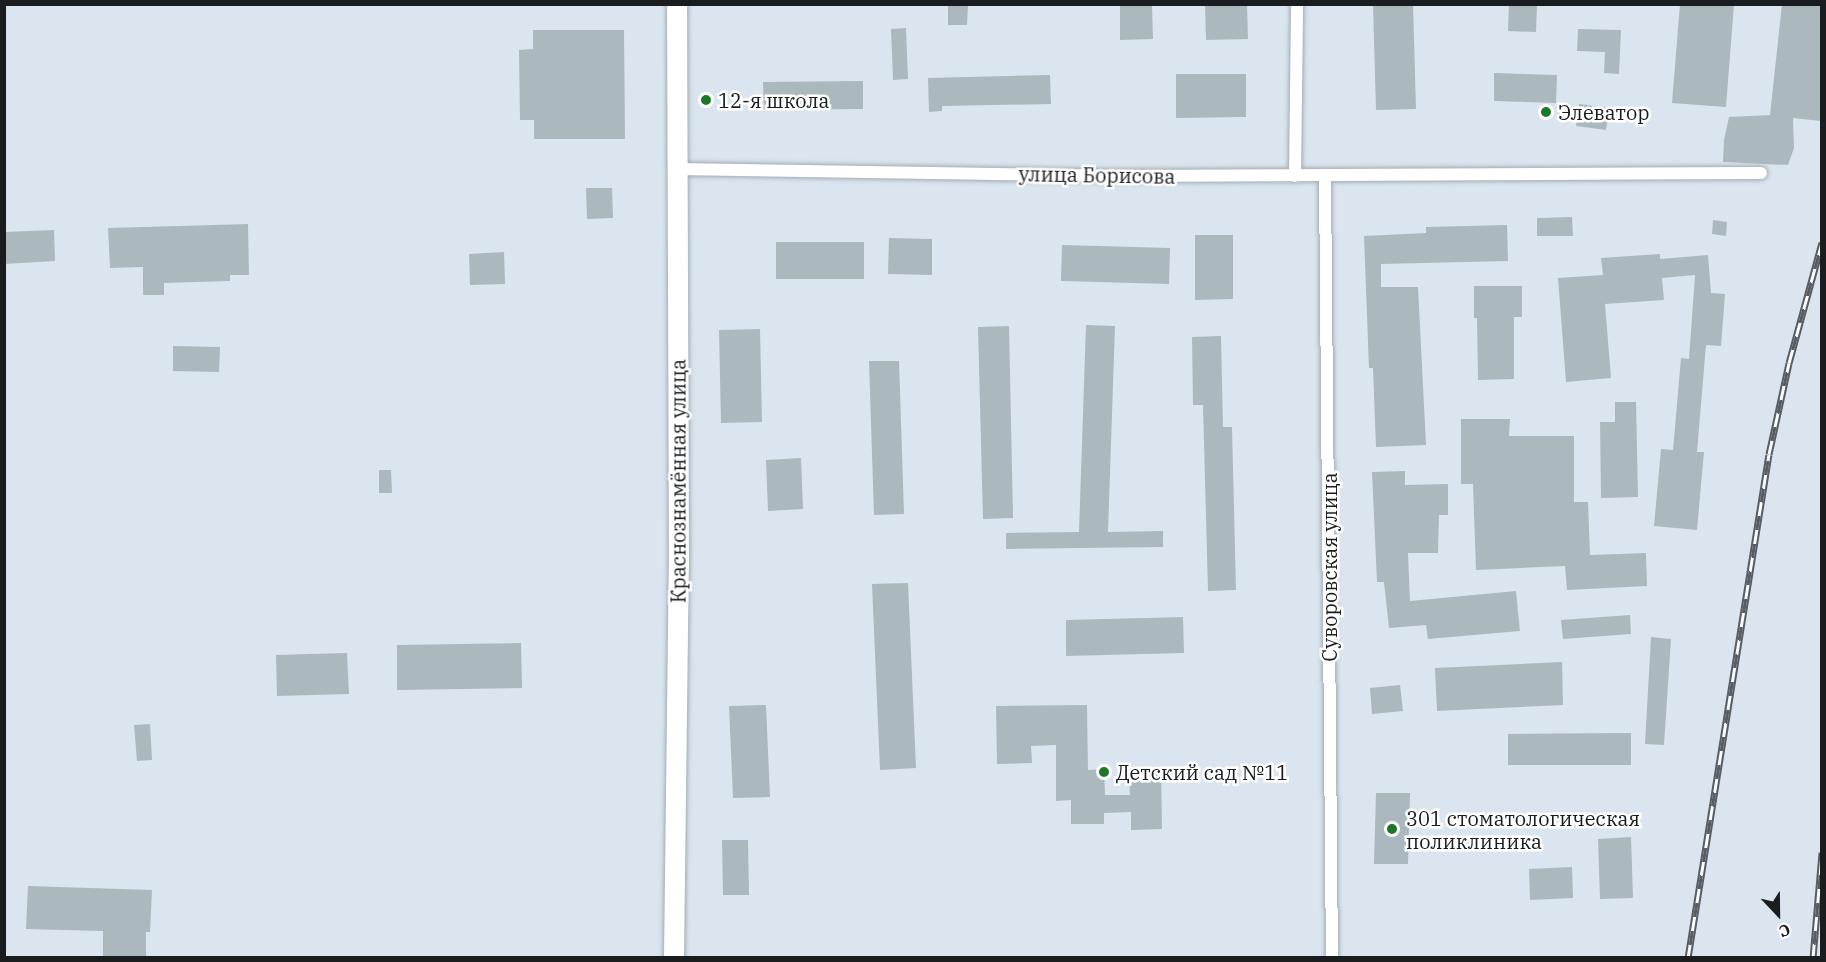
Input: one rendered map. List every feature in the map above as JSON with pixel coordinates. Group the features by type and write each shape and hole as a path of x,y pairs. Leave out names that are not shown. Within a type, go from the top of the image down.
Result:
{"main road":[{"name":"Краснознамённая улица","path":"674,957 679,567 677,4"}],"street":[{"path":"1295,176 1297,4"},
{"name":"улица Борисова","path":"676,169 1122,176 1761,173"},
{"name":"Суворовская улица","path":"1325,176 1332,957"}],"building":[{"path":"948,4 968,4 967,25 948,25"},
{"path":"1152,4 1153,39 1120,40 1120,5"},
{"path":"1205,4 1247,4 1248,39 1206,40"},
{"path":"1373,4 1413,4 1416,109 1376,110"},
{"path":"1509,4 1537,4 1536,32 1508,31"},
{"path":"1680,4 1734,4 1726,107 1672,103"},
{"path":"1782,4 1821,4 1821,121 1793,118 1794,148 1788,165 1723,162 1724,140 1729,117 1770,115"},
{"path":"906,28 908,79 893,80 891,29"},
{"path":"1578,29 1621,30 1619,74 1604,73 1605,52 1577,51"},
{"path":"533,30 624,30 625,139 534,139 534,120 520,120 519,50 533,49"},
{"path":"1494,73 1557,75 1556,103 1494,101"},
{"path":"1176,74 1246,74 1246,117 1176,118"},
{"path":"1050,75 1051,104 942,106 942,111 929,112 928,78"},
{"path":"863,81 863,109 764,110 763,82"},
{"path":"1579,104 1609,108 1606,130 1576,126"},
{"path":"586,188 612,188 613,218 587,219"},
{"path":"1572,217 1573,236 1537,236 1537,218"},
{"path":"1713,220 1727,222 1726,236 1712,234"},
{"path":"248,224 249,275 230,275 230,281 164,283 164,295 143,295 143,267 110,268 108,228"},
{"path":"1507,225 1508,261 1381,264 1381,287 1418,287 1426,445 1376,447 1373,368 1369,368 1364,236 1426,233 1426,227"},
{"path":"54,230 55,261 4,264 4,232"},
{"path":"1195,235 1233,235 1233,299 1195,300"},
{"path":"889,238 932,239 932,275 888,274"},
{"path":"776,242 864,242 864,279 776,279"},
{"path":"1062,245 1170,248 1169,284 1061,281"},
{"path":"504,252 505,284 470,285 469,254"},
{"path":"1660,254 1660,259 1708,255 1711,293 1725,294 1721,346 1706,345 1697,452 1704,452 1697,530 1654,526 1661,449 1673,450 1681,358 1689,359 1695,275 1662,278 1664,300 1605,304 1611,378 1566,382 1558,278 1603,275 1601,258"},
{"path":"1474,286 1522,286 1522,317 1514,317 1514,379 1478,380"},
{"path":"1086,325 1115,326 1108,532 1163,531 1163,547 1006,549 1006,533 1079,532"},
{"path":"1009,326 1013,518 983,519 978,327"},
{"path":"760,329 762,422 721,423 719,330"},
{"path":"1221,336 1223,427 1232,427 1236,590 1208,591 1203,405 1193,405 1192,337"},
{"path":"173,346 220,347 219,372 173,371"},
{"path":"869,361 899,361 904,514 874,515"},
{"path":"1615,402 1636,402 1638,497 1601,498 1600,422 1615,422"},
{"path":"1461,419 1510,419 1509,436 1574,436 1574,502 1588,502 1590,555 1646,553 1647,586 1567,590 1565,566 1476,570 1473,484 1461,484"},
{"path":"801,458 803,509 768,511 766,460"},
{"path":"379,470 391,470 392,493 379,493"},
{"path":"1405,471 1405,485 1448,484 1448,515 1439,515 1438,553 1408,553 1410,601 1516,591 1520,631 1428,639 1426,625 1389,628 1384,582 1377,582 1372,472"},
{"path":"908,583 916,768 880,770 872,584"},
{"path":"1630,615 1631,634 1563,639 1561,620"},
{"path":"1183,617 1184,653 1066,656 1066,620"},
{"path":"1651,637 1671,639 1664,745 1645,744"},
{"path":"521,643 522,688 397,690 397,645"},
{"path":"347,653 349,694 277,696 276,655"},
{"path":"1562,662 1563,705 1437,711 1435,668"},
{"path":"1400,685 1403,711 1372,714 1370,688"},
{"path":"766,705 770,797 733,798 729,706"},
{"path":"1087,705 1088,770 1104,769 1105,795 1130,795 1129,768 1161,768 1162,829 1131,830 1131,812 1104,813 1104,824 1071,824 1071,800 1056,801 1056,745 1031,746 1032,763 997,764 996,706"},
{"path":"150,724 152,760 137,761 134,725"},
{"path":"1631,733 1631,765 1508,765 1508,734"},
{"name":"301 стоматологическая поликлиника","path":"1376,793 1410,793 1408,864 1374,864"},
{"path":"1631,837 1633,898 1600,899 1598,839"},
{"path":"722,840 748,840 749,895 723,895"},
{"path":"1572,867 1573,898 1530,900 1529,869"},
{"path":"28,886 152,890 150,932 146,932 146,957 103,957 103,931 26,929"}],"railway":[{"path":"1688,958 1769,454 1789,363 1822,242"},
{"path":"1813,958 1822,852"}],"place":[{"name":"12-я школа","path":"706,100"},
{"name":"Элеватор","path":"1546,112"},
{"name":"Детский сад №11","path":"1104,772"},
{"name":"301 стоматологическая поликлиника","path":"1392,829"}]}
